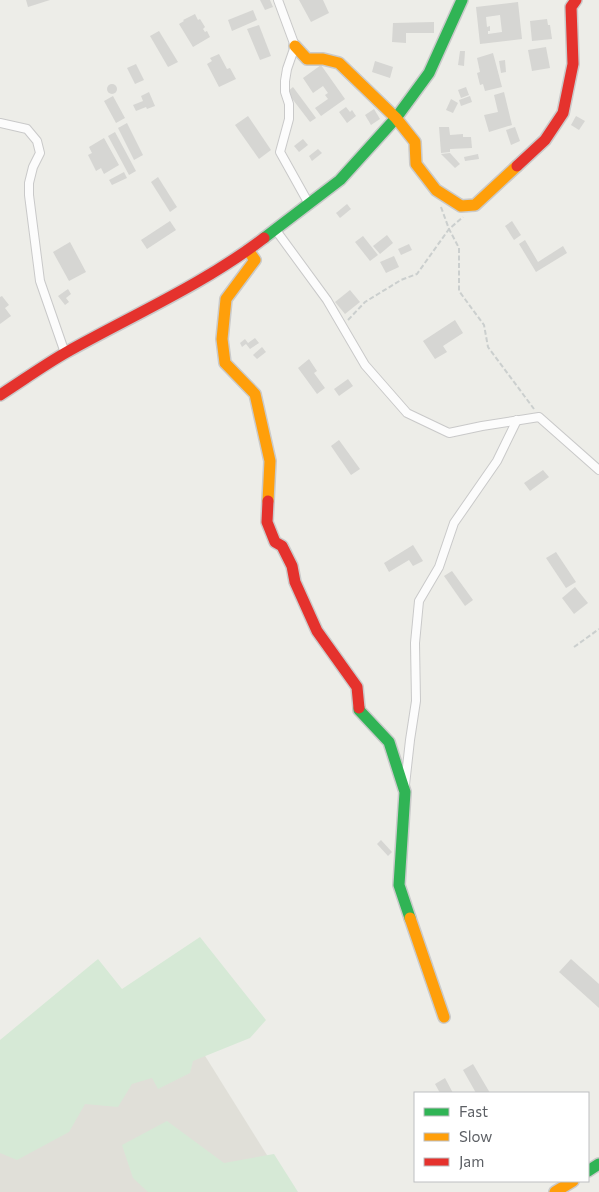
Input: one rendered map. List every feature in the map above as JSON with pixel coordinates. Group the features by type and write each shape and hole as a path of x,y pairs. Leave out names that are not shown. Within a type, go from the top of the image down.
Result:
{"main road":[{"path":"0,395 65,353 217,270 248,250 340,180 396,118 429,73 462,0"},
{"path":"295,46 307,59 324,59 339,63 396,118 415,142 416,164 436,190 462,206 476,205 545,140 563,113 573,64 571,7 576,0"},
{"path":"248,250 254,260 226,299 222,339 225,363 255,394 270,461 267,522 275,542 282,546 292,566 295,582 317,631 357,687 359,710 389,742 404,792 399,885 444,1017"},
{"path":"555,1192 571,1182"}],"street":[{"path":"278,0 295,46 285,81 285,92 289,104 289,119 280,152 310,204"},
{"path":"0,123 27,129 37,141 40,153 29,183 29,200 40,281 65,353"},
{"path":"275,229 327,300 365,365 407,413 449,433 539,417 599,470"},
{"path":"404,792 416,701 415,643 419,601 440,567 454,523 497,460 517,420"}],"path":[{"path":"436,190 449,229 459,248 459,291 484,325 488,347 539,417"},
{"path":"342,326 365,302 401,280 417,274 449,229 476,205"},
{"path":"574,647 599,629"}],"shaded area":[{"path":"182,1019 290,1192 0,1192 0,1130"}],"green space":[{"path":"200,937 266,1020 250,1038 193,1061 190,1073 158,1089 152,1078 132,1084 118,1107 85,1104 69,1132 17,1160 0,1153 0,1040 98,959 122,989"},
{"path":"167,1121 224,1163 274,1154 298,1192 148,1192 133,1178 122,1145"}],"building":[{"path":"26,0 50,0 28,7"},
{"path":"260,0 270,0 273,7 265,10"},
{"path":"299,0 323,0 329,13 311,22"},
{"path":"518,2 522,39 480,44 476,7","holes":["500,15 502,32 488,34 490,26 487,27 486,17"]},
{"path":"253,10 257,20 232,31 228,20"},
{"path":"195,14 210,37 193,47 179,24"},
{"path":"547,19 552,39 532,41 530,21"},
{"path":"434,22 434,33 406,33 406,43 392,42 393,23"},
{"path":"259,25 271,56 260,60 247,29"},
{"path":"159,31 178,62 168,67 150,36"},
{"path":"546,47 550,68 532,71 528,50"},
{"path":"460,51 465,51 464,66 458,65"},
{"path":"493,53 502,87 485,91 483,84 480,85 477,73 480,72 477,58"},
{"path":"219,54 227,69 230,68 236,79 219,87 207,64 212,61 210,58"},
{"path":"505,60 506,72 501,73 499,61"},
{"path":"375,61 393,67 390,78 372,72"},
{"path":"136,64 144,80 135,84 127,68"},
{"path":"321,65 345,99 321,116 315,108 328,99 325,95 328,93 323,86 313,93 303,78"},
{"path":"110,84 114,84 117,89 116,93 110,94 107,91 107,87"},
{"path":"293,87 316,118 310,122 287,92"},
{"path":"466,87 469,95 461,98 458,90"},
{"path":"149,92 155,106 136,111 133,105 143,101 141,96"},
{"path":"504,92 512,125 489,132 484,115 498,112 494,95"},
{"path":"113,96 125,118 116,123 104,101"},
{"path":"470,96 472,102 461,106 459,100"},
{"path":"451,99 458,103 453,113 446,110"},
{"path":"346,107 350,112 352,110 356,116 347,123 339,112"},
{"path":"374,109 380,119 371,125 365,115"},
{"path":"248,116 271,150 259,159 235,125"},
{"path":"576,116 585,121 579,130 571,125"},
{"path":"127,123 143,155 134,160 118,128"},
{"path":"439,127 449,127 450,135 463,134 463,137 471,137 472,148 450,149 450,152 441,153"},
{"path":"515,127 520,141 511,145 506,130"},
{"path":"115,132 136,171 129,175 108,136"},
{"path":"104,138 119,165 104,174 101,168 96,171 88,155 92,153 89,147"},
{"path":"303,139 308,145 299,152 294,146"},
{"path":"318,149 322,153 312,161 309,156"},
{"path":"450,153 460,164 455,168 441,154"},
{"path":"478,154 479,159 465,161 464,157"},
{"path":"124,172 127,178 112,185 109,180"},
{"path":"158,177 177,207 170,212 151,182"},
{"path":"347,204 351,209 340,218 336,213"},
{"path":"170,221 176,230 147,249 141,240"},
{"path":"512,221 521,235 514,240 505,226"},
{"path":"387,235 393,243 380,254 373,246"},
{"path":"363,236 378,255 370,261 355,242"},
{"path":"525,240 538,262 563,246 567,253 536,272 519,244"},
{"path":"70,242 86,272 69,281 53,252"},
{"path":"409,244 412,250 401,255 398,249"},
{"path":"394,256 399,267 386,273 380,262"},
{"path":"68,289 71,294 66,298 69,302 65,305 58,296"},
{"path":"350,290 360,302 345,314 335,302"},
{"path":"2,296 9,305 5,308 11,316 0,324 0,297"},
{"path":"455,320 463,333 443,346 447,352 435,359 423,341"},
{"path":"255,338 259,343 250,349 246,344 242,347 240,343 245,339 248,343"},
{"path":"262,347 266,352 257,359 253,355"},
{"path":"309,359 317,371 314,373 325,388 317,394 298,368"},
{"path":"348,379 353,386 339,396 334,389"},
{"path":"339,440 360,469 351,475 331,446"},
{"path":"543,470 549,477 530,491 524,483"},
{"path":"413,545 423,561 413,566 409,560 389,572 384,563"},
{"path":"556,552 576,582 566,588 546,558"},
{"path":"452,571 473,600 465,606 444,576"},
{"path":"575,587 588,603 574,614 562,598"},
{"path":"381,840 392,852 388,856 377,844"},
{"path":"571,959 599,984 599,1008 559,972"},
{"path":"473,1064 489,1092 475,1092 463,1070"},
{"path":"445,1078 452,1092 439,1092 435,1084"}],"traffic: fast":[{"path":"264,238 340,180 396,118 429,73 462,0"},
{"path":"359,708 389,742 405,792 399,885 410,918"},
{"path":"589,1170 599,1164"}],"traffic: slow":[{"path":"295,46 307,59 323,59 339,63 396,118 415,142 416,164 436,190 461,206 475,205 517,166"},
{"path":"248,250 255,260 226,299 222,339 225,363 255,394 270,461 268,501"},
{"path":"410,918 444,1017"},
{"path":"555,1192 571,1182"}],"traffic: jam":[{"path":"517,166 545,140 563,113 573,64 571,7 576,0"},
{"path":"0,395 67,352 193,285 264,238"},
{"path":"268,501 267,522 275,542 282,546 292,566 295,582 317,631 357,687 359,708"}]}
